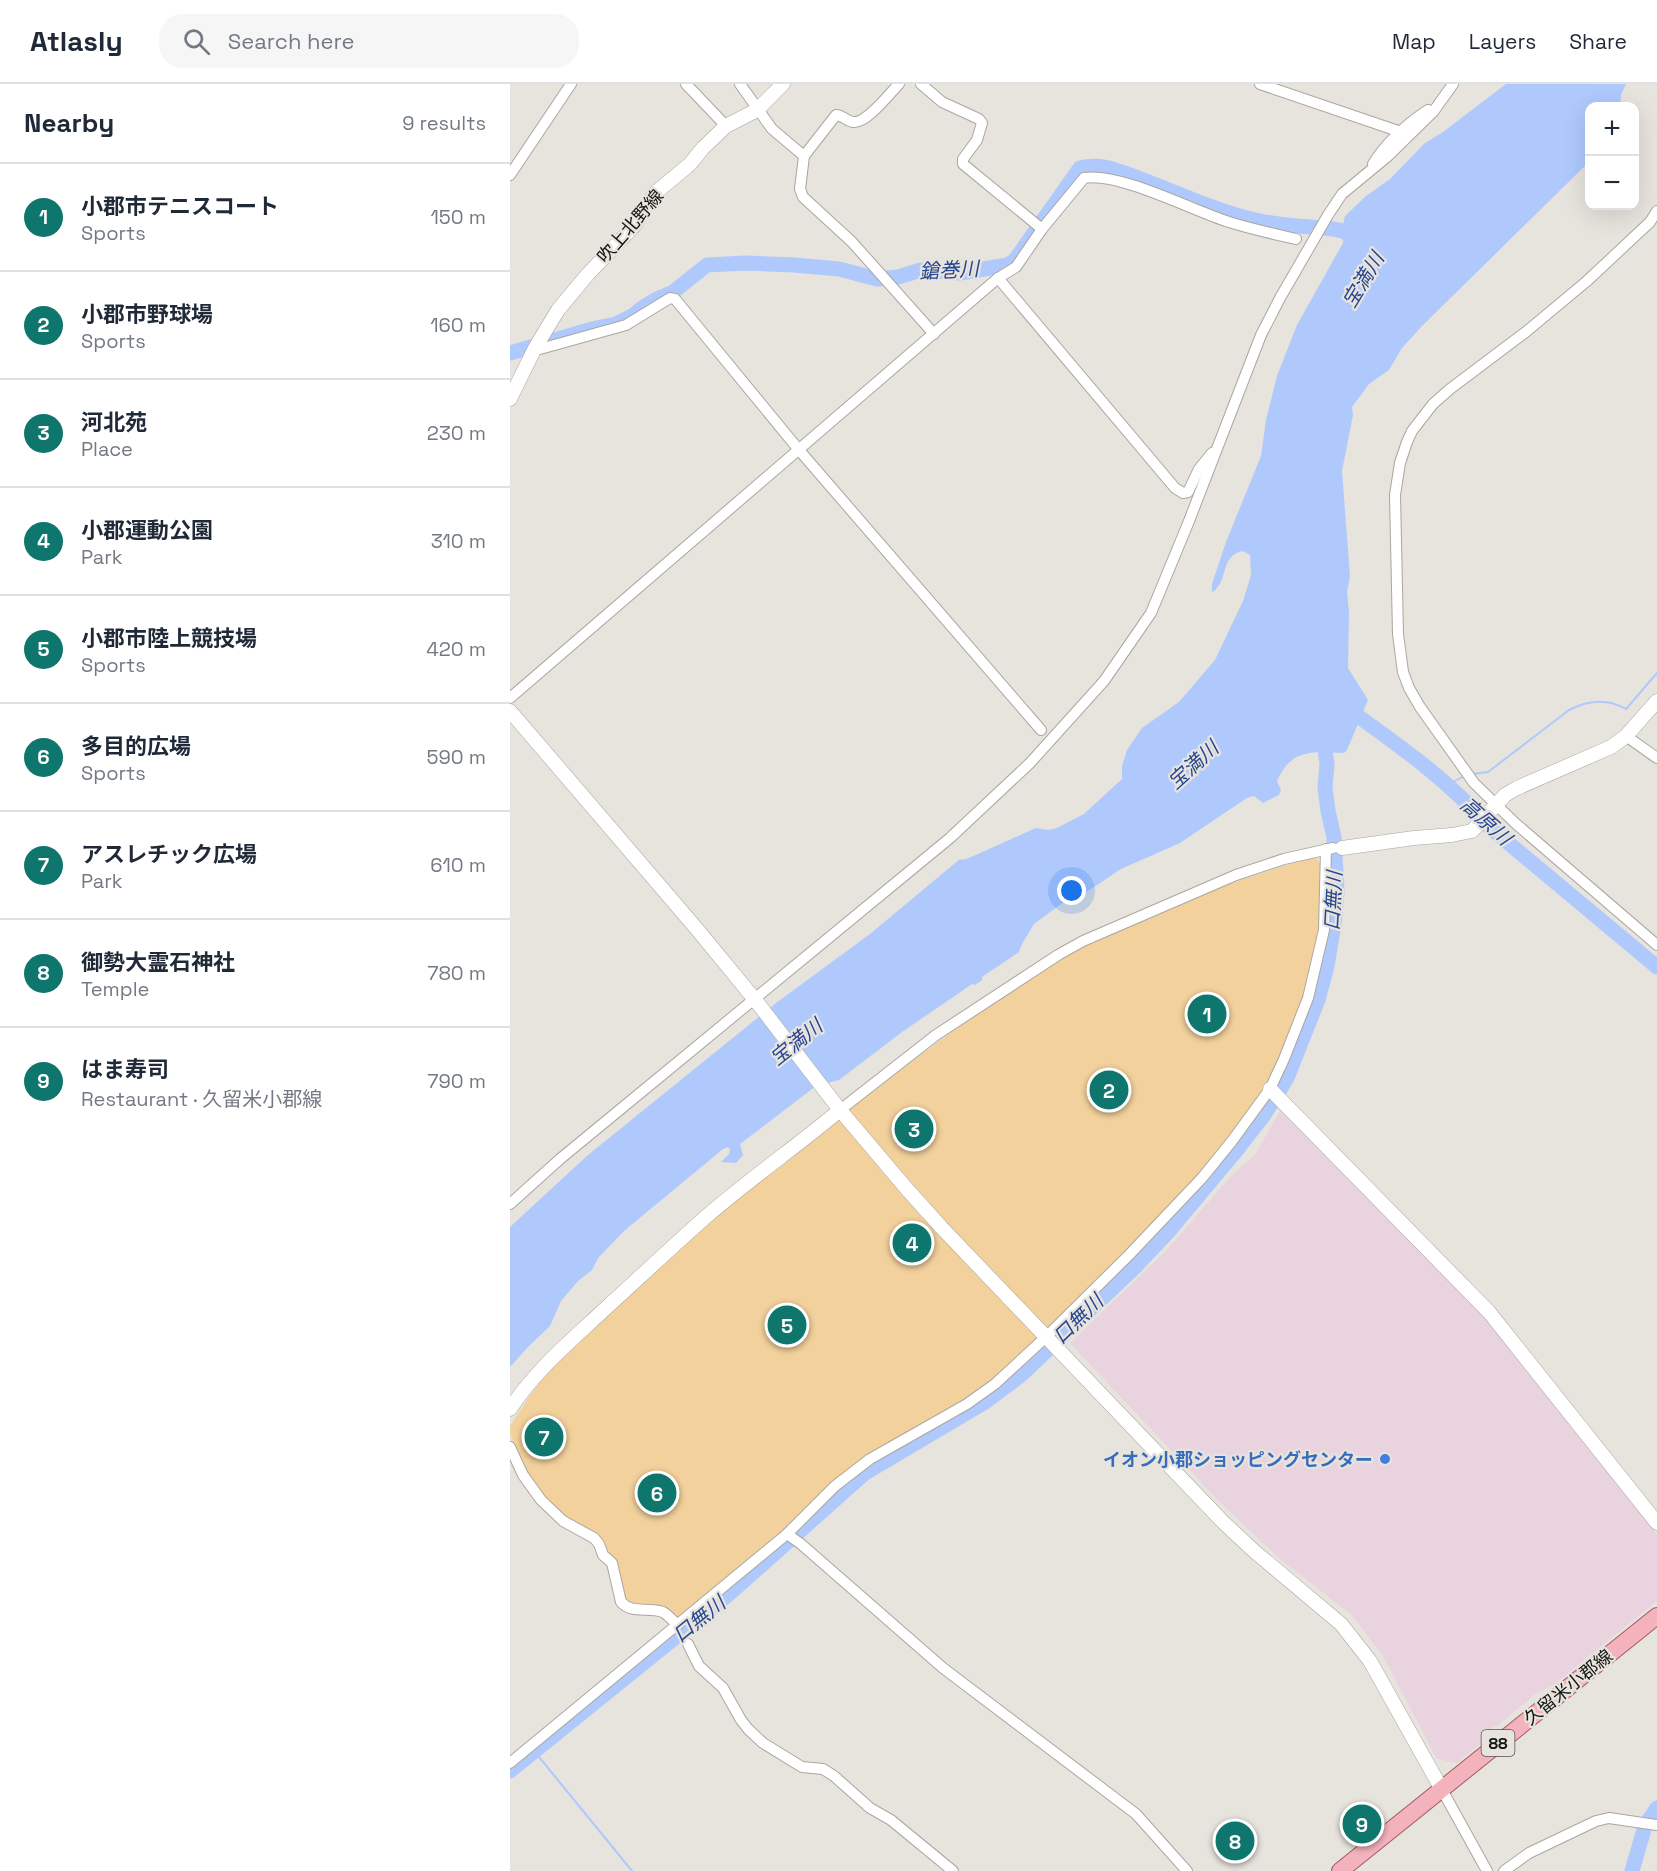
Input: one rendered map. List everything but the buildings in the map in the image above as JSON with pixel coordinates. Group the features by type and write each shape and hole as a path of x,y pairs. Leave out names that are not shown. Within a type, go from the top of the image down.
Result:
{"main road":[{"name":"久留米小郡線","path":"1340,1871 1657,1616"}],"street":[{"path":"510,175 571,84"},
{"path":"686,84 726,126"},
{"path":"740,84 772,129 804,156"},
{"name":"吹上北野線","path":"510,399 535,348 558,310 588,274 634,226 654,194 690,164 726,126 757,110 783,84"},
{"path":"898,84 866,119 857,123 836,115 804,156 801,189 803,197 852,242 934,334"},
{"path":"921,84 942,102 979,119 981,123 977,140 963,159 963,164 1042,229"},
{"path":"1260,84 1401,132"},
{"path":"510,1204 560,1159 918,866 998,795 1104,681 1150,613 1261,335 1334,204 1342,194 1370,172 1425,120 1453,84"},
{"path":"1370,172 1374,162 1401,132 1443,99"},
{"path":"510,698 998,278 1016,267 1042,229 1084,178 1093,177 1122,182 1228,222 1296,239"},
{"path":"1657,211 1650,222 1587,281 1527,331 1450,389 1433,405 1412,431 1400,463 1395,495 1398,634 1403,672 1420,707 1474,783 1495,806 1657,945"},
{"path":"998,278 1175,488 1183,493 1188,492 1199,469 1210,454 1217,450"},
{"path":"535,348 540,349 626,325 670,298 675,299 799,450 1041,730"},
{"path":"510,1409 541,1369 654,1264 837,1107 936,1035 1058,955 1203,888 1284,859 1326,849 1472,831 1505,795 1516,788 1611,747 1626,736 1657,701"},
{"path":"510,711 641,863 755,1000 837,1107 941,1227 1224,1523 1349,1632 1370,1661 1487,1871"},
{"path":"1626,736 1657,758"},
{"path":"510,1763 787,1534 835,1486 870,1459 967,1404 995,1384 1129,1255 1202,1178 1269,1089 1284,1059 1308,998 1324,930 1326,849"},
{"path":"1269,1089 1490,1312 1657,1522"},
{"path":"510,1447 523,1475 541,1500 563,1521 594,1538 599,1544 603,1555 612,1563 623,1605 632,1610 664,1613 678,1625"},
{"path":"787,1534 943,1668 1136,1814 1187,1871"},
{"path":"688,1644 699,1666 723,1688 741,1720 763,1743 802,1767 823,1769 834,1776 870,1808 891,1820 953,1871"},
{"path":"1503,1871 1529,1853 1596,1821 1609,1818 1657,1824"}],"shaded area":[{"path":"1315,856 1322,867 1321,929 1305,1000 1270,1081 1224,1142 1212,1162 1162,1218 999,1376 967,1399 869,1458 679,1620 623,1601 616,1566 540,1494 517,1455 510,1426 546,1374 591,1329 698,1232 770,1171 984,1008 1076,950 1175,904"},
{"name":"イオン小郡ショッピングセンター","path":"1280,1111 1486,1317 1622,1486 1657,1535 1657,1601 1556,1683 1534,1695 1496,1727 1493,1726 1480,1744 1457,1763 1437,1759 1383,1656 1352,1615 1285,1563 1248,1529 1070,1343 1166,1251 1232,1175 1255,1155"}],"water":[{"name":"宝満川","path":"1506,84 1626,84 1620,102 1585,102 1585,166 1422,326 1402,348 1389,370 1369,384 1352,407 1353,415 1342,471 1350,576 1347,592 1348,668 1368,700 1347,750 1344,753 1314,752 1297,757 1283,770 1277,781 1281,790 1279,795 1263,803 1254,796 1247,798 1180,843 1121,869 1082,895 1072,896 1034,924 1019,952 982,977 982,980 975,985 972,984 902,1032 839,1080 816,1086 740,1144 743,1155 736,1163 721,1162 730,1150 728,1147 723,1149 624,1231 598,1258 592,1270 578,1281 561,1301 550,1326 510,1367 510,1227 588,1155 776,1003 870,934 960,859 969,858 1036,828 1048,830 1057,828 1084,814 1122,779 1122,766 1127,750 1142,728 1179,702 1215,660 1243,601 1251,575 1250,555 1243,551 1236,553 1231,557 1218,587 1213,592 1212,584 1226,542 1261,456 1266,420 1277,376 1297,325 1343,243 1340,238 1345,216 1366,196 1390,179 1425,143"}],"waterway":[{"name":"鎗巻川","path":"510,353 616,324 673,292 707,265 746,263 794,265 839,269 877,279 898,277 921,270 960,273 1008,265 1015,260 1080,168 1087,167 1100,166 1120,171 1239,216 1284,225 1336,230 1359,236"},
{"path":"1472,774 1488,772 1576,707 1590,702 1605,702 1626,709 1657,673"},
{"name":"高原川","path":"1344,706 1438,777 1488,826 1657,967"},
{"name":"口無川","path":"510,1771 729,1594 865,1473 985,1402 1021,1375 1134,1268 1169,1231 1236,1151 1264,1115 1287,1078 1318,1000 1327,966 1337,892 1334,837 1325,788 1327,764 1324,743 1318,733"},
{"path":"1448,785 1464,776"},
{"path":"535,1752 632,1871"},
{"name":"高原川","path":"1632,1871 1645,1826 1657,1808"}],"place":[{"name":"小郡市テニスコート","path":"1207,1014"},
{"name":"小郡市野球場","path":"1109,1090"},
{"name":"河北苑","path":"914,1129"},
{"name":"小郡運動公園","path":"912,1243"},
{"name":"小郡市陸上競技場","path":"787,1325"},
{"name":"アスレチック広場","path":"544,1437"},
{"name":"イオン小郡ショッピングセンター","path":"1385,1459"},
{"name":"多目的広場","path":"657,1493"},
{"name":"はま寿司","path":"1362,1824"},
{"name":"御勢大霊石神社","path":"1235,1841"}]}
